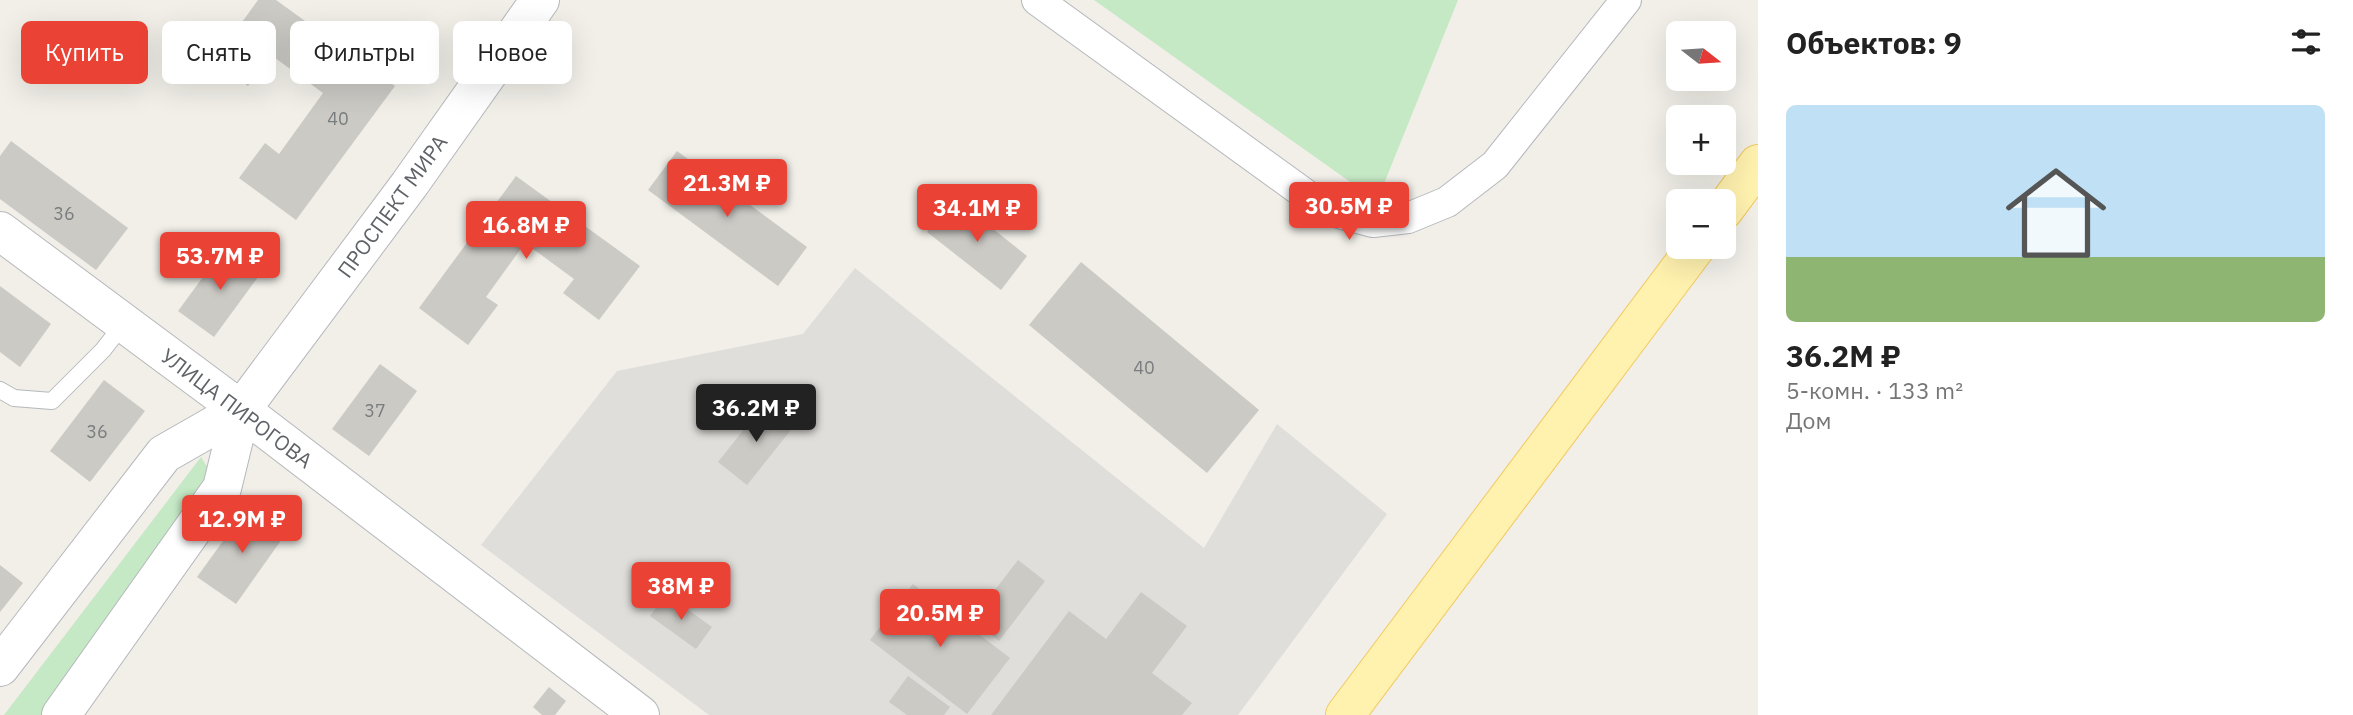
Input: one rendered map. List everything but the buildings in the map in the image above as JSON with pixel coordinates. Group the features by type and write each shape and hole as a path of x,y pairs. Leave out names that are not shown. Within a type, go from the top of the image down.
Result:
{"main road":[{"path":"1736,194 1758,164"},
{"path":"1345,715 1687,259"}],"street":[{"name":"ПРОСПЕКТ МИРА","path":"61,715 222,488 241,410 409,185 540,0"},
{"path":"1037,0 1327,210 1373,222 1408,218 1447,202 1495,165 1626,0"},
{"name":"УЛИЦА ПИРОГОВА","path":"0,231 241,410 640,715"},
{"name":"ПРОСПЕКТ МИРА","path":"0,667 164,454 241,410"}],"lane":[{"path":"0,390 14,398 52,401 103,350 124,323"}],"shaded area":[{"path":"855,268 1204,548 1277,424 1387,514 1238,715 709,715 481,545 617,371 803,334"}],"green space":[{"path":"1094,0 1458,0 1377,201"},
{"path":"201,457 216,481 46,715 4,715"}]}
